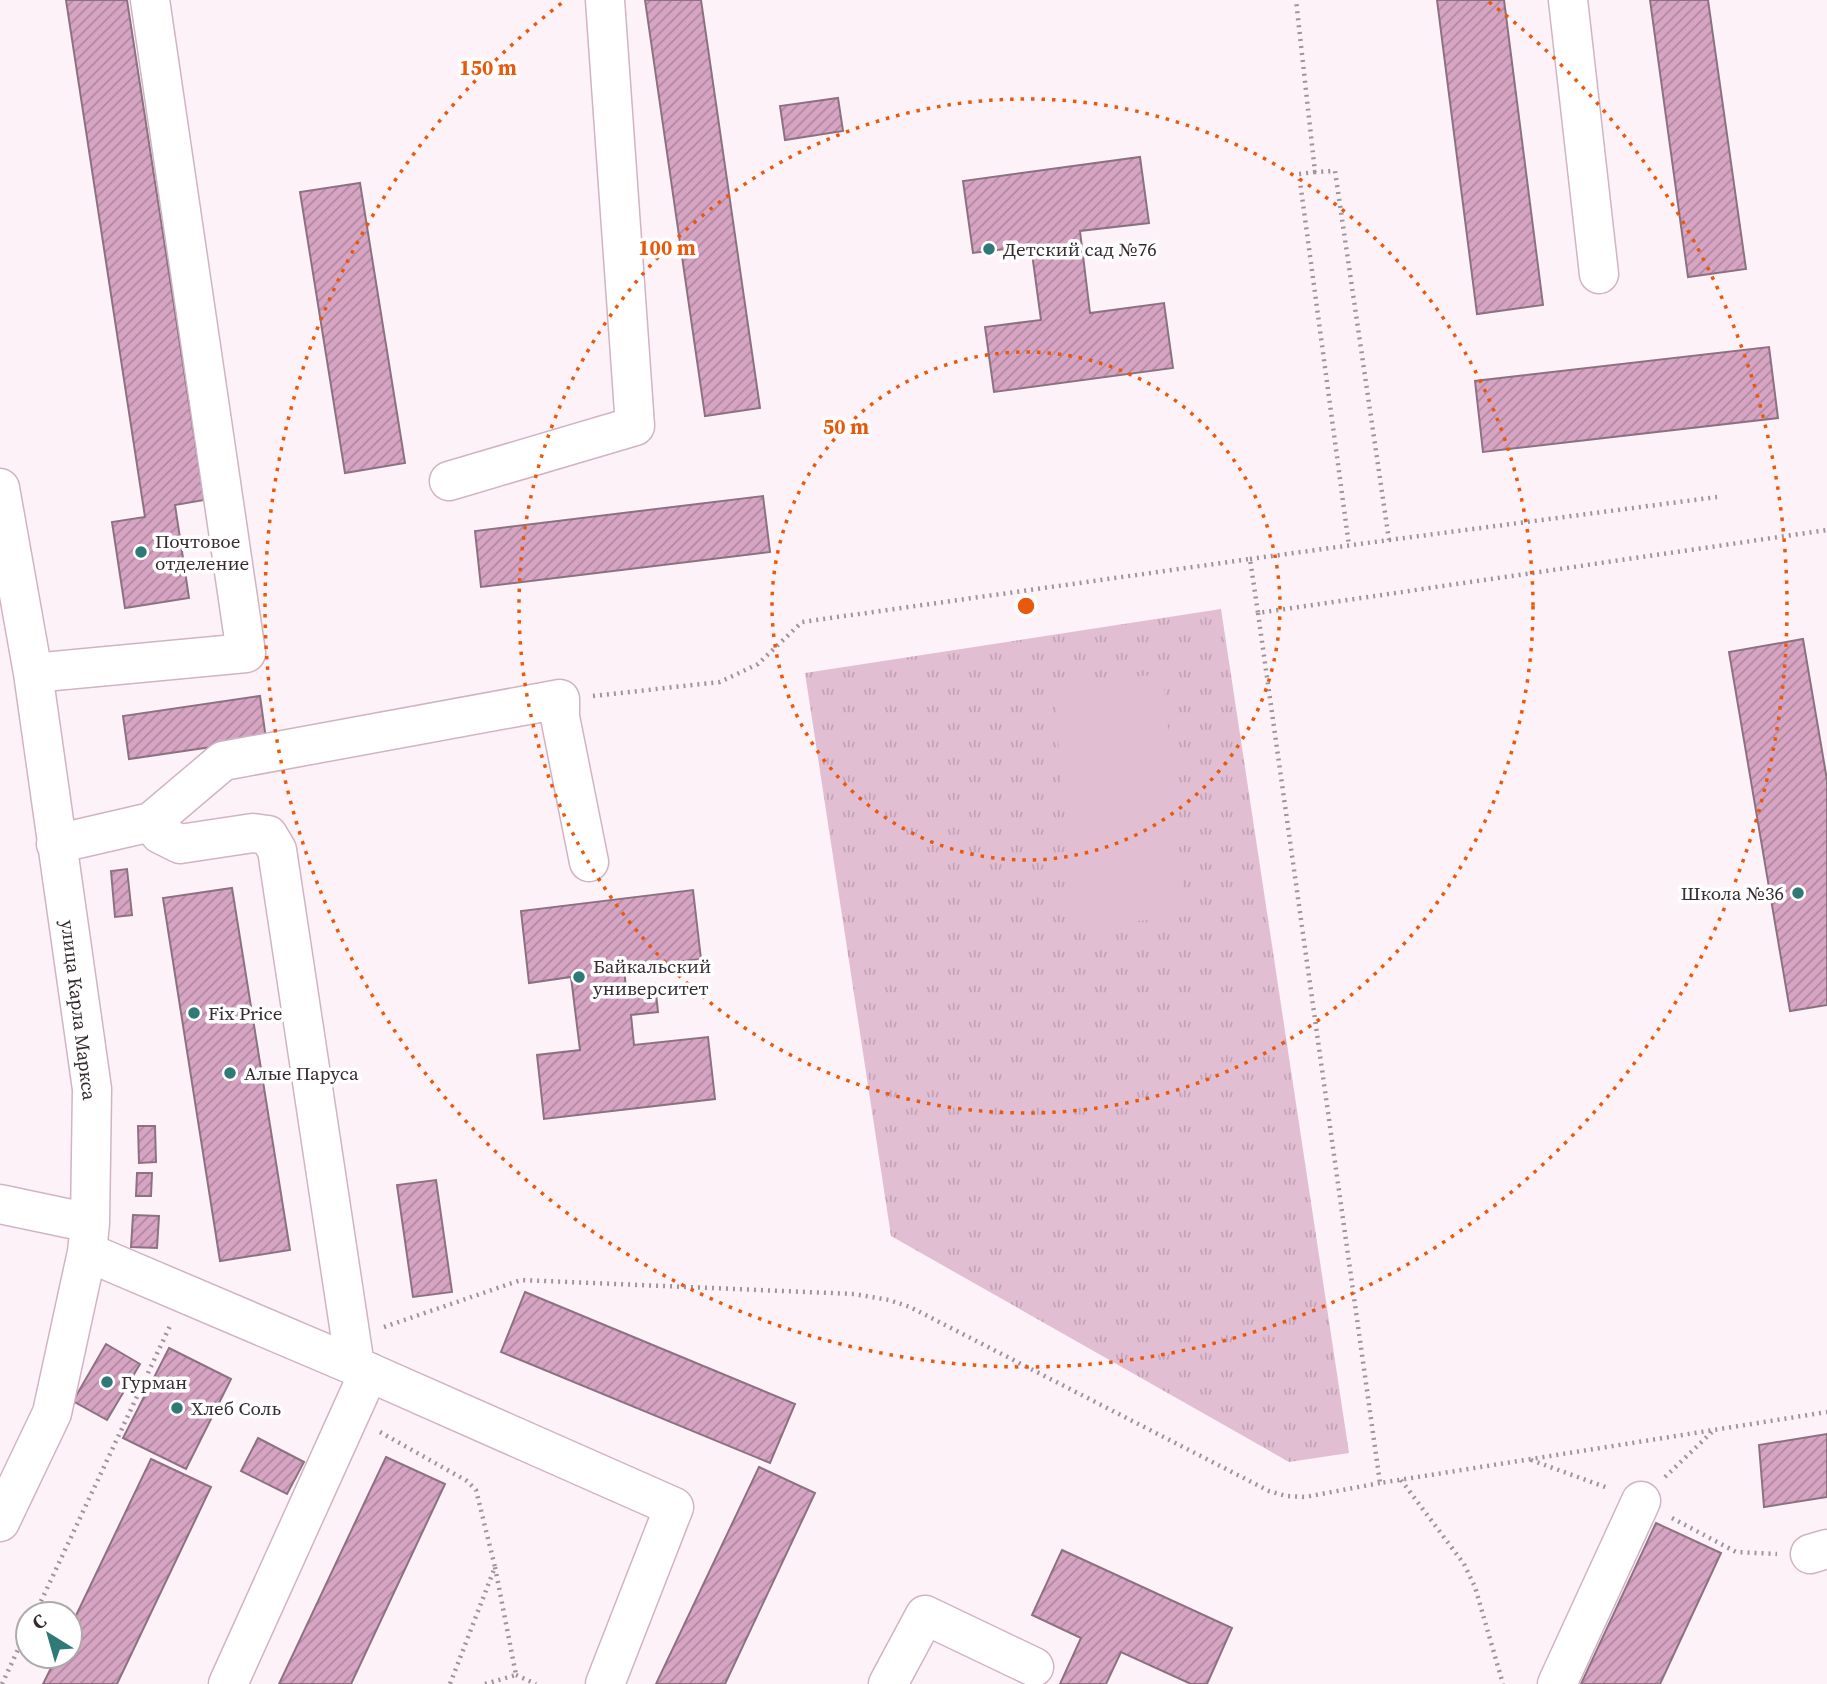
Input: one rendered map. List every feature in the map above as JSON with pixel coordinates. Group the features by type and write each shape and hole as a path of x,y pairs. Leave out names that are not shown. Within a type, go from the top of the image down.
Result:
{"street":[{"path":"33,673 246,653 150,0"},
{"path":"449,481 635,426 605,0"},
{"path":"1567,0 1599,274"},
{"name":"улица Карла Маркса","path":"0,488 33,673 92,1089 89,1238 52,1413 0,1522"},
{"path":"56,844 150,822 223,761 560,699 560,717 589,862"},
{"path":"150,822 160,834 180,844 253,832 268,835 277,850 358,1359 349,1416 228,1684"},
{"path":"0,1204 89,1238 185,1294 358,1359 674,1507 605,1684"},
{"path":"1557,1684 1641,1501"},
{"path":"888,1684 925,1615 1034,1667"}],"path":[{"path":"1296,0 1315,172"},
{"path":"1349,546 1299,174 1335,171 1389,540"},
{"path":"560,699 720,682 758,664 802,622 1717,496"},
{"path":"1258,612 1827,530"},
{"path":"1250,559 1380,1483"},
{"path":"358,1359 521,1280 854,1294 910,1307 1269,1491 1286,1496 1305,1497 1827,1412"},
{"path":"42,1600 185,1294"},
{"path":"349,1416 467,1481 476,1490 495,1567 516,1675"},
{"path":"1401,1480 1464,1564 1475,1587 1503,1684"},
{"path":"1641,1501 1735,1552 1766,1555 1818,1551"},
{"path":"450,1684 495,1567"},
{"path":"2,1684 14,1658"},
{"path":"485,1684 516,1675 536,1684"}],"green space":[{"path":"1221,609 1349,1453 1289,1462 891,1236 805,673"},
{"path":"1163,674 1185,917 1075,926 1053,684"}],"building":[{"path":"66,0 127,0 204,500 175,505 189,598 125,608 112,522 145,517"},
{"path":"645,0 701,0 760,408 705,416"},
{"path":"1437,0 1504,0 1543,305 1477,314"},
{"path":"1650,0 1708,0 1746,269 1688,277"},
{"path":"838,98 843,131 785,140 780,106"},
{"path":"1140,157 1149,223 1080,231 1090,313 1164,303 1173,368 994,392 985,327 1041,320 1031,246 973,253 963,181"},
{"path":"360,183 405,463 345,473 300,192"},
{"path":"1769,347 1778,418 1483,452 1475,381"},
{"path":"763,496 770,552 481,587 475,531"},
{"name":"Школа №36","path":"1803,639 1827,780 1827,1005 1790,1011 1729,652"},
{"path":"260,696 266,739 129,759 123,716"},
{"path":"127,869 132,915 115,917 111,871"},
{"path":"232,888 290,1250 220,1261 163,898"},
{"path":"693,890 701,959 624,968 626,988 655,984 658,1012 631,1015 634,1045 708,1037 715,1099 544,1119 537,1055 580,1050 571,977 529,983 521,911"},
{"path":"138,1126 155,1126 156,1162 139,1163"},
{"path":"137,1173 152,1173 151,1196 136,1196"},
{"path":"436,1180 452,1292 413,1297 397,1185"},
{"path":"133,1215 159,1216 157,1248 131,1247"},
{"path":"525,1292 795,1404 770,1463 501,1352"},
{"name":"Гурман","path":"106,1344 140,1364 107,1420 73,1401"},
{"name":"Хлеб Соль","path":"169,1348 231,1379 186,1469 123,1438"},
{"path":"1827,1434 1827,1497 1764,1507 1759,1445"},
{"path":"258,1438 304,1462 287,1494 241,1471"},
{"path":"386,1457 445,1484 351,1684 279,1684"},
{"path":"151,1459 211,1487 117,1684 43,1684 50,1670 84,1670 83,1600"},
{"path":"759,1467 815,1493 725,1684 656,1684"},
{"path":"1656,1523 1721,1553 1660,1684 1581,1684"},
{"path":"1062,1550 1232,1628 1207,1684 1191,1684 1121,1652 1106,1684 1060,1684 1081,1638 1032,1615"}],"place":[{"name":"Детский сад №76","path":"989,249"},
{"name":"Почтовое отделение","path":"141,552"},
{"name":"Школа №36","path":"1798,893"},
{"name":"Байкальский университет","path":"579,977"},
{"name":"Fix Price","path":"194,1013"},
{"name":"Алые Паруса","path":"230,1073"},
{"name":"Гурман","path":"107,1382"},
{"name":"Хлеб Соль","path":"177,1408"}]}
